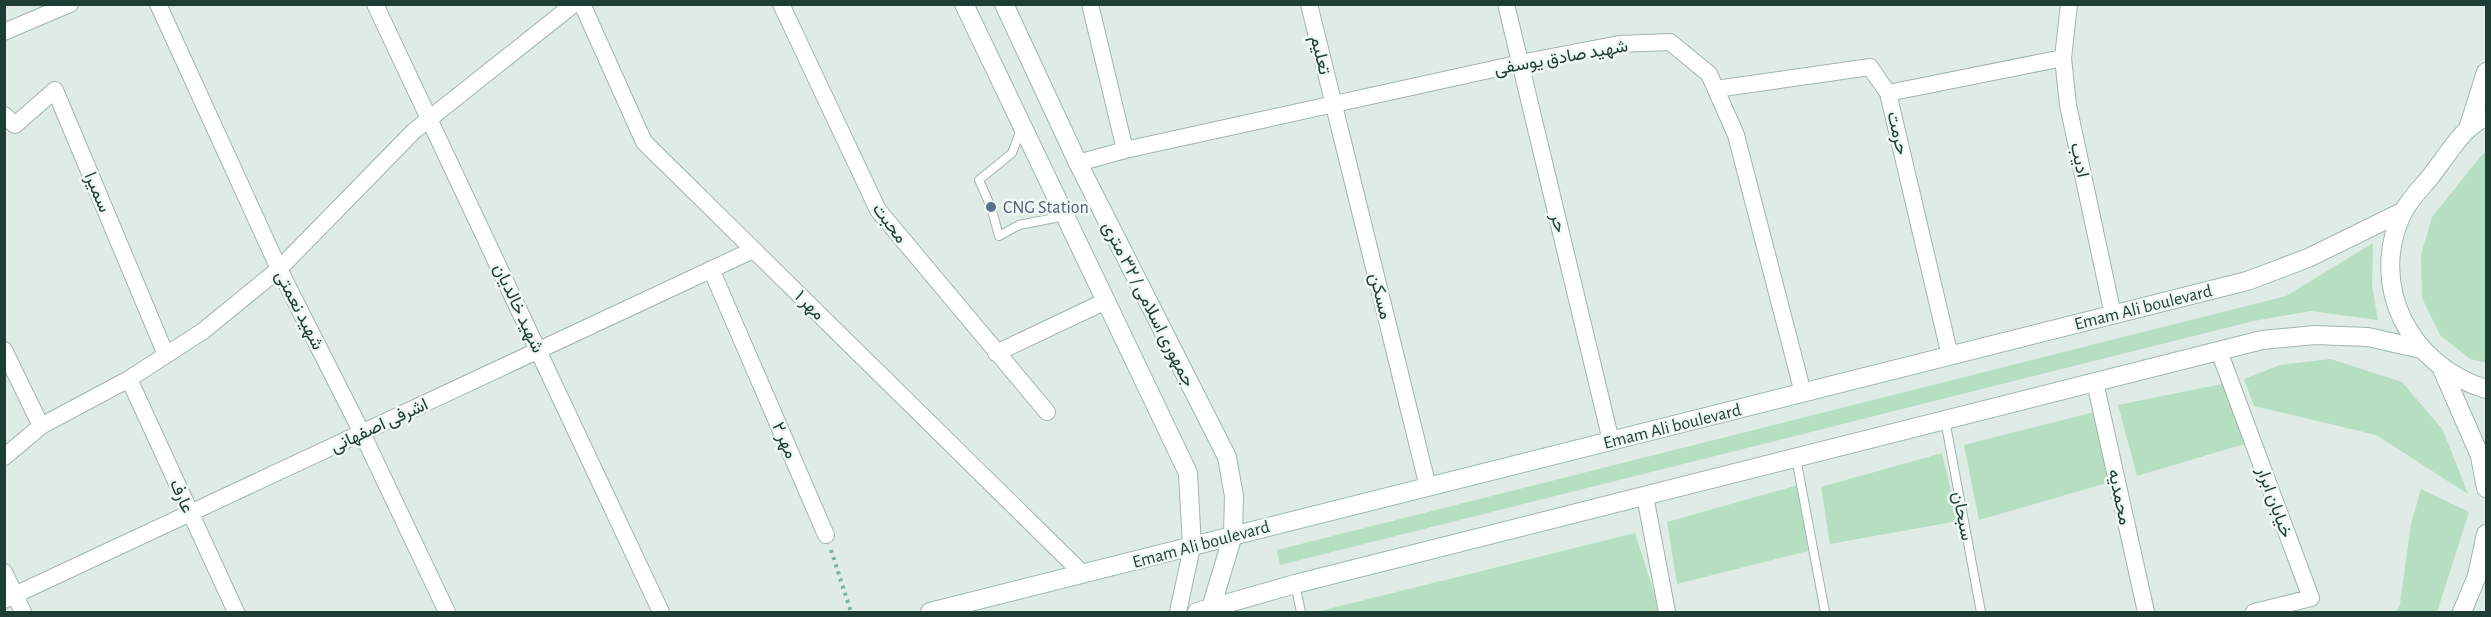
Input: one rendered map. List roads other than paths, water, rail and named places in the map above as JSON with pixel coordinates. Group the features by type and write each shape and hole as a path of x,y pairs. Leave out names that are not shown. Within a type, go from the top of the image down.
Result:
{"main road":[{"name":"جمهوری اسلامی / ۳۲ متری","path":"964,4 1188,473 1192,547"},
{"name":"جمهوری اسلامی / ۳۲ متری","path":"1004,4 1078,163 1227,458 1234,496 1233,535 1205,611"},
{"path":"2468,129 2487,72"},
{"path":"2487,116 2468,129 2404,211 2394,238 2392,258 2394,296 2405,324 2421,348 2442,369 2467,383 2487,389"},
{"name":"Emam Ali boulevard","path":"930,612 2247,281 2308,258 2404,211"},
{"path":"1205,611 1295,584 2262,340 2315,334 2368,337 2421,348"},
{"path":"2442,369 2480,456 2487,488"},
{"path":"2462,612 2477,576 2487,534"}],"street":[{"path":"4,32 70,4"},
{"name":"شهید نعمتی","path":"158,4 279,269 362,433 447,612"},
{"name":"شهید خالدیان","path":"375,4 661,612"},
{"path":"4,457 40,426 129,379 203,331 279,269 414,130 574,4"},
{"name":"مهر ۱","path":"582,4 644,142 1083,574"},
{"name":"محبت","path":"781,4 878,210 1047,412"},
{"path":"1090,4 1125,150"},
{"name":"تعلیم","path":"1309,4 1334,106"},
{"name":"حر","path":"1506,4 1611,441"},
{"name":"ادیب","path":"2069,4 2063,58 2068,105 2113,315"},
{"name":"شهید صادق یوسفی","path":"1078,163 1125,150 1334,106 1521,63 1619,44 1670,42 1710,74 1737,135 1803,393"},
{"path":"1888,93 2063,58"},
{"name":"حرمت","path":"1716,89 1870,66 1888,93 1950,356"},
{"name":"سمیرا","path":"4,115 15,125 55,90 166,356"},
{"name":"مسکن","path":"1334,106 1428,487"},
{"name":"اشرفی اصفهانی","path":"10,597 753,250"},
{"name":"مهر ۲","path":"711,269 826,535"},
{"path":"996,353 1106,301"},
{"path":"4,350 40,426"},
{"name":"خیابان ابرار","path":"2219,351 2311,598 2254,612"},
{"name":"عارف","path":"129,379 236,612"},
{"name":"محمدیه","path":"2095,382 2146,612"},
{"path":"1645,496 1667,612"},
{"path":"1178,612 1192,547"},
{"path":"4,572 10,597 22,612"}],"lane":[{"path":"1022,127 1012,153 979,180 991,207 999,236 1019,225 1065,216"},
{"name":"سبحان","path":"1945,420 1981,612"},
{"path":"1796,458 1825,612"},
{"path":"1295,584 1301,612"}],"place":[{"name":"CNG Station","path":"991,207"}]}
